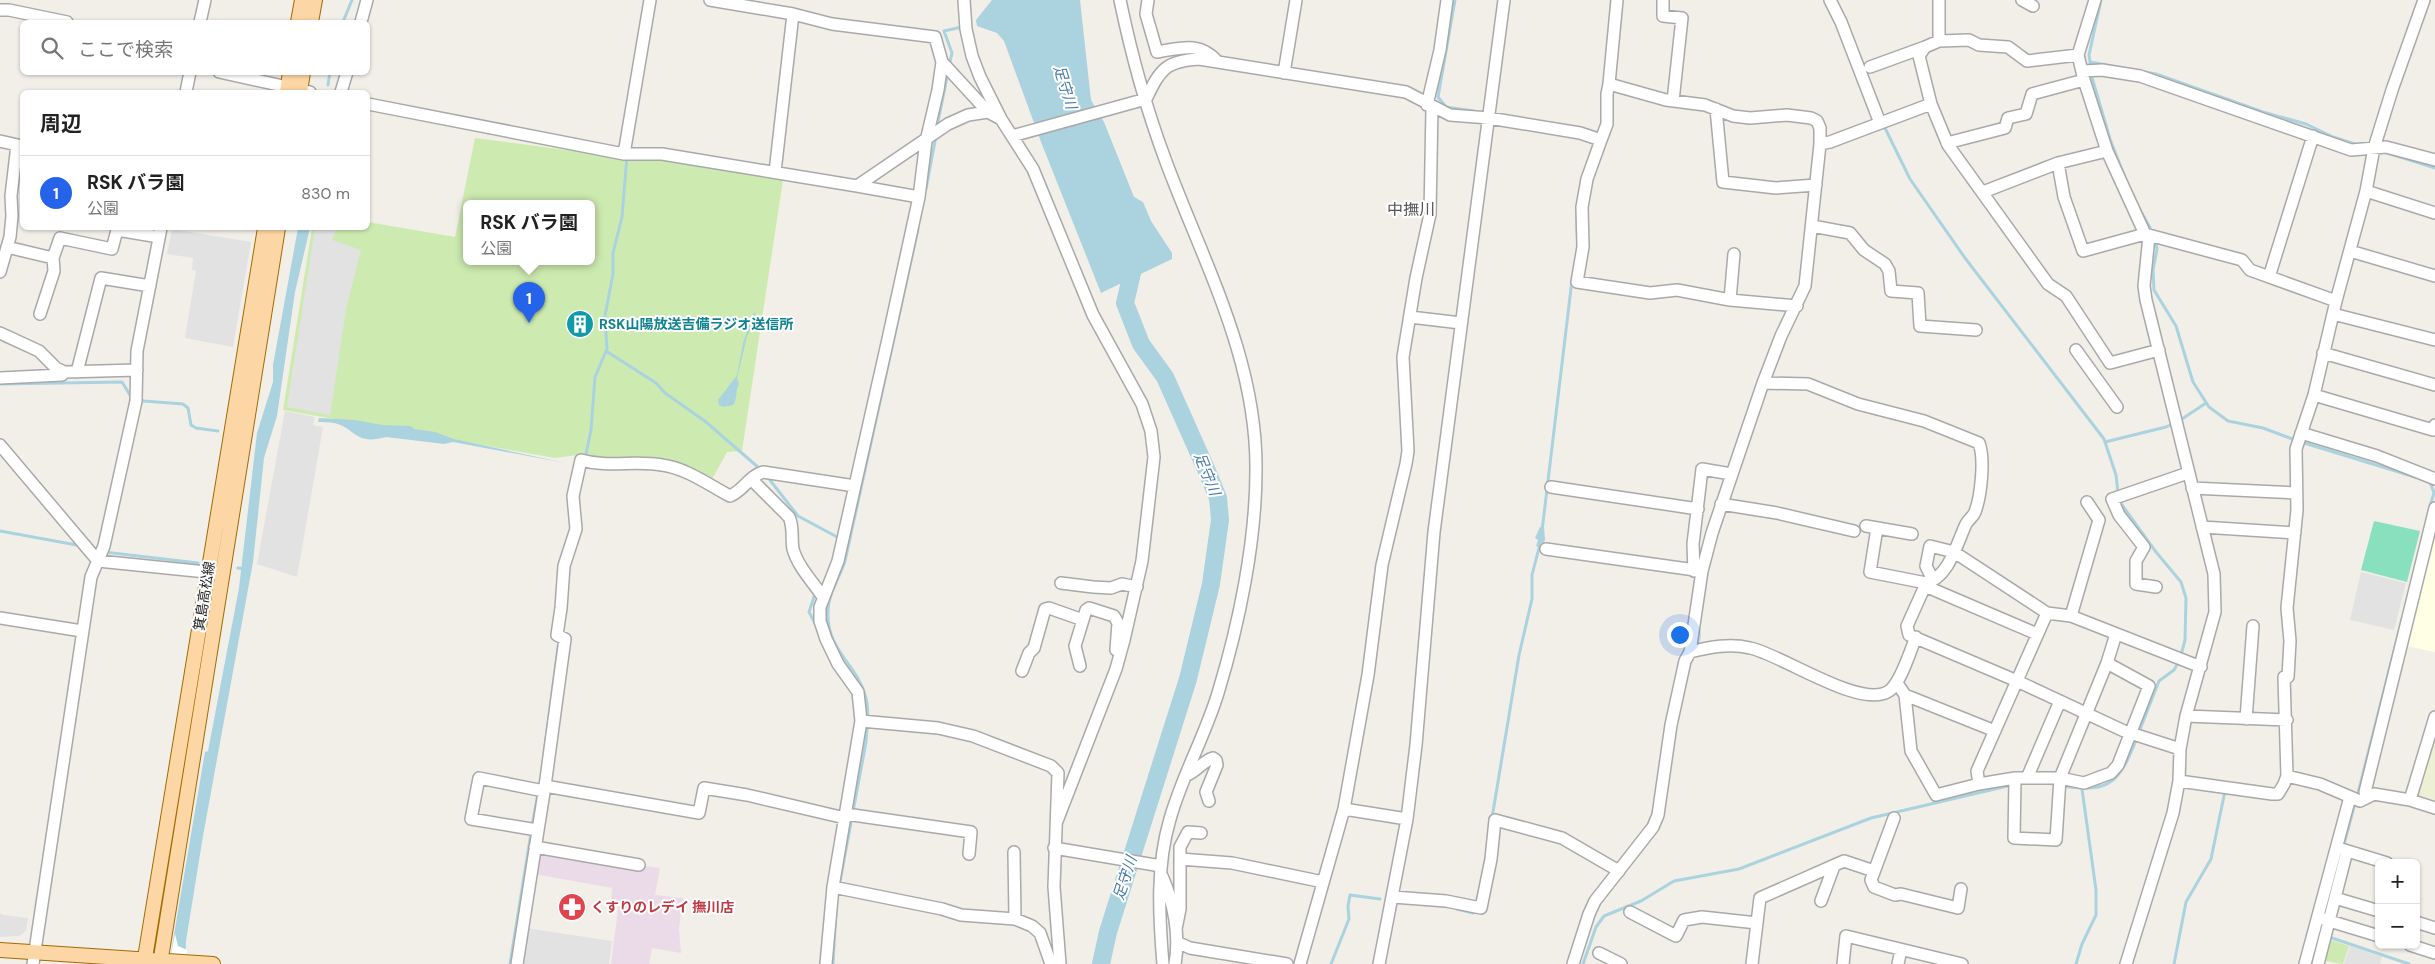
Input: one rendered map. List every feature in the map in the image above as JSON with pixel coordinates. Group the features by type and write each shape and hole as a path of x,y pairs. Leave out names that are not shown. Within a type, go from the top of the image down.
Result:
{"main road":[{"path":"298,20 302,0"},
{"path":"311,20 315,0"},
{"path":"296,88 302,75"},
{"name":"箕島高松線","path":"144,962 265,230"},
{"name":"箕島高松線","path":"164,962 278,230"},
{"path":"0,950 34,958 213,964"}],"street":[{"path":"200,20 205,0"},
{"path":"362,20 367,0"},
{"path":"626,154 650,0"},
{"path":"710,0 793,14 832,24 935,37 946,67 988,112 1002,118"},
{"path":"964,0 966,29 972,56 1002,118 1033,169 1093,315 1142,404 1151,431 1154,456 1136,587 1116,669 1057,821"},
{"path":"1120,0 1144,100 1232,327 1248,390 1256,448 1254,508 1237,612 1218,692 1170,816 1160,868 1163,964"},
{"path":"1148,0 1146,14 1157,52 1185,47 1200,48 1210,52 1218,62"},
{"path":"1284,72 1296,0"},
{"path":"1300,964 1344,809 1368,675 1382,565 1408,451 1403,357 1430,214 1430,106 1447,0"},
{"path":"1379,964 1407,819 1416,745 1434,532 1504,0"},
{"path":"1616,0 1610,84 1607,94 1607,124 1598,138 1587,179 1582,207 1583,246 1576,282 1650,293 1677,290 1730,300 1797,306"},
{"path":"1663,0 1662,16 1682,18 1673,101"},
{"path":"1830,0 1882,123"},
{"path":"1939,0 1939,41"},
{"path":"2022,0 2033,6"},
{"path":"2095,0 2078,55 2107,150 2147,235 2144,286 2158,350 2214,574 2215,612 2186,716 2180,749 2179,781 2173,813 2126,964"},
{"path":"2179,781 2278,794 2287,776 2287,720 2284,677 2288,677 2290,641 2287,608 2295,532 2296,449 2314,395 2336,301 2366,191 2374,148 2392,90 2424,0"},
{"path":"0,10 9,10 57,20"},
{"path":"775,172 793,14"},
{"path":"1870,67 1939,41 1969,40 1978,44 2008,47 2027,62 2078,55"},
{"path":"1924,47 1919,56 1930,104 1947,143 2048,284 2066,296 2110,362 2158,350"},
{"path":"1014,135 1144,100 1161,73 1170,63 1199,59 1406,92 1450,115 1489,118 1598,138"},
{"path":"819,592 838,561 919,197 938,90 946,67"},
{"path":"1947,143 2005,128 2008,118 2026,114 2032,94 2102,70 2159,82 2351,150 2386,147 2435,160"},
{"path":"186,90 189,75"},
{"path":"233,75 296,88"},
{"path":"342,90 346,75"},
{"path":"1573,964 1589,914 1596,901 1653,827 1658,815 1673,716 1685,661 1690,652 1698,571 1762,383 1781,336 1805,286 1820,144 1820,128 1817,121 1811,118 1786,115 1750,118 1733,116 1706,105 1673,101 1610,84"},
{"path":"370,104 626,154 662,154 919,197"},
{"path":"1820,144 1930,104"},
{"path":"1716,110 1723,182 1776,188 1816,185"},
{"path":"857,186 942,128 968,115 988,112"},
{"path":"2269,277 2313,136"},
{"path":"0,141 20,145 11,196 12,216 8,247 0,272"},
{"path":"1983,192 2058,163 2107,150"},
{"path":"2058,163 2064,197 2083,250 2147,235 2164,238 2242,260 2250,270 2336,301"},
{"path":"2366,191 2435,213"},
{"path":"1812,226 1850,232 1864,250 1885,264 1889,271 1891,291 1918,293 1920,326 1976,330"},
{"path":"34,958 95,551 136,397 137,351 160,232 117,230 112,250 60,238 53,258 54,271 40,314"},
{"path":"8,247 53,258"},
{"path":"2350,251 2435,276"},
{"path":"1730,300 1734,254"},
{"path":"77,372 101,278 150,286"},
{"path":"2333,314 2435,340"},
{"path":"1410,317 1461,323"},
{"path":"0,333 39,351 56,368 64,372 137,370"},
{"path":"2076,350 2117,407"},
{"path":"2323,353 2435,385"},
{"path":"2087,366 2107,358"},
{"path":"0,378 62,376 64,372"},
{"path":"1762,383 1808,384 1858,404 1924,421 1979,443 1980,486 1976,510 1966,524 1954,552 1928,583 1907,626 1909,635 2135,734 2180,749"},
{"path":"2314,395 2433,430 2435,425"},
{"path":"2301,433 2377,456 2435,479"},
{"path":"0,445 95,551 223,574"},
{"path":"517,964 535,847 534,829 565,639 557,635 564,566 576,528 573,496 581,460 601,464 662,465 676,468 730,496 736,494 751,478 763,472 774,472 855,486"},
{"path":"1698,571 1693,544 1702,470 1731,474"},
{"path":"2156,587 2136,584 2136,561 2144,547 2119,515 2112,499 2188,473"},
{"path":"751,478 789,517 793,524 793,546 796,559 819,592 820,621 838,664 858,692 865,721 846,816 826,964"},
{"path":"1551,486 1698,509"},
{"path":"2192,488 2296,492"},
{"path":"2071,616 2099,520 2087,502"},
{"path":"1721,504 1777,513 1854,531"},
{"path":"2305,964 2316,953 2341,849 2358,799 2365,792 2435,508"},
{"path":"1912,534 1872,527 1870,572 1928,583 2037,634"},
{"path":"2202,527 2295,532"},
{"path":"1928,583 1926,566 1930,546 1954,552 2047,613 2071,616 2201,667"},
{"path":"1546,549 1698,571"},
{"path":"1061,583 1111,588 1122,584 1136,587"},
{"path":"1022,671 1029,653 1034,648 1045,609 1049,608 1083,620"},
{"path":"1080,666 1075,646 1086,610 1089,608 1114,616 1118,623 1116,669"},
{"path":"1979,784 1977,772 2047,613"},
{"path":"0,618 82,631"},
{"path":"2246,719 2253,626"},
{"path":"2015,782 2014,838 2056,840 2059,783 2116,634"},
{"path":"1690,652 1713,646 1748,647 1769,653 1836,687 1875,694 1888,692 1897,683 1916,637"},
{"path":"1897,683 1905,695 1911,751 1936,795 1979,784 2015,782 2027,778 2059,783 2084,783 2111,773 2118,765 2135,734 2149,686 2106,663"},
{"path":"1905,695 1995,731"},
{"path":"2027,778 2060,701"},
{"path":"2186,716 2287,720"},
{"path":"2410,800 2435,717"},
{"path":"865,721 938,728 973,736 1051,766 1058,773 1055,808 1057,821 1054,888 1060,964"},
{"path":"1187,775 1196,771 1209,759 1213,758 1216,760 1217,765 1206,792 1209,801"},
{"path":"2287,776 2320,784 2358,799 2374,794 2410,800 2435,808"},
{"path":"534,829 470,818 479,778 699,813 704,788 846,816 971,832 969,854"},
{"path":"1344,809 1407,819"},
{"path":"1894,818 1871,880 1874,887 1895,895 1901,894 1958,908 1961,889"},
{"path":"1393,897 1446,901 1481,908 1491,859 1495,820 1562,838 1619,871"},
{"path":"1176,930 1180,909 1180,846 1188,832 1201,833"},
{"path":"535,847 639,865"},
{"path":"1056,848 1160,868"},
{"path":"2341,849 2375,859"},
{"path":"2323,919 2335,898 2341,849"},
{"path":"1014,852 1015,919"},
{"path":"1180,859 1232,863 1323,882"},
{"path":"1752,964 1760,898 1844,861 1874,871"},
{"path":"1820,901 1834,866"},
{"path":"1160,868 1168,888 1176,930 1178,943 1175,964"},
{"path":"837,888 942,909 961,915 1015,919 1032,926 1040,933 1051,964"},
{"path":"2335,898 2375,910"},
{"path":"1630,912 1676,936 1684,920 1702,916 1757,923"},
{"path":"2323,919 2375,935"},
{"path":"2420,923 2435,928"},
{"path":"1843,964 1846,936 1947,962 1962,964"},
{"path":"1178,943 1190,948 1287,964"},
{"path":"2420,948 2435,953"},
{"path":"1898,964 1901,950"},
{"path":"1599,954 1621,964"}],"shaded area":[{"path":"172,230 251,242 233,347 185,338 196,271 192,270 193,258 167,254"},
{"path":"315,230 336,230 332,240 361,250 346,309 330,415 287,407"},
{"path":"285,411 315,417 313,425 323,427 297,577 257,564"},
{"path":"2435,519 2435,652 2407,646"},
{"path":"2361,572 2406,583 2394,630 2350,620"},
{"path":"2435,730 2435,805 2414,799"},
{"path":"541,851 660,868 655,895 683,898 679,929 681,953 652,948 649,964 611,964 619,902 611,901 612,888 534,874 537,855"},
{"path":"0,913 28,918 26,931 19,936 0,937"},
{"path":"526,928 612,941 609,964 522,964"},
{"path":"2350,946 2382,957 2380,964 2344,964"}],"green space":[{"path":"475,138 627,158 664,159 783,180 742,451 727,452 711,481 665,458 602,460 577,455 555,458 283,410 312,230 370,230 370,222 455,237"},
{"path":"2374,521 2420,531 2407,582 2361,570"},
{"path":"2328,939 2349,946 2343,964 2321,960"}],"water":[{"path":"992,0 1080,0 1091,100 1104,122 1134,197 1143,202 1151,221 1172,253 1172,259 1101,293 1041,142 1004,41 997,33 977,26 976,20"},
{"path":"298,230 310,230 295,292 277,416 264,458 253,562 203,836 186,941 185,964 169,964 205,752 208,751 239,588 257,433 273,382 273,365"},
{"path":"755,310 755,317 747,337 737,378 739,384 735,400 733,405 723,407 719,405 718,400 737,375 743,343"},
{"path":"319,418 355,420 382,425 411,426 414,429 435,432 454,439 565,463 453,442 444,444 386,437 375,439 361,438 341,425 318,422"},
{"path":"1540,527 1544,527 1545,540 1540,548 1536,546 1538,540 1535,538"}],"pier":[{"path":"175,934 178,946 187,950 185,964 169,964"}],"waterway":[{"path":"344,20 352,0"},
{"path":"1455,0 1438,97 1446,107 1474,111"},
{"path":"2091,68 2089,55 2101,0"},
{"path":"949,66 952,53 944,31 962,27"},
{"path":"2090,62 2156,74 2263,112 2306,124 2333,137 2358,145"},
{"path":"937,127 948,72"},
{"path":"2091,74 2110,139 2124,175"},
{"path":"328,85 330,75"},
{"path":"1883,124 1910,179 1965,258 2104,439 2116,475 2118,493 2122,505 2156,552 2181,582 2186,598 2185,640 2181,655"},
{"path":"1583,129 1598,133 1598,135"},
{"path":"926,189 936,136"},
{"path":"2381,151 2435,168"},
{"path":"585,459 591,430 595,377 607,349 605,316 613,274 613,253 622,217 627,156"},
{"path":"2139,208 2153,233"},
{"path":"1577,213 1577,232"},
{"path":"839,887 866,742 868,712 867,701 861,684 832,636 828,612 832,592 845,561 918,229"},
{"path":"2155,239 2157,249 2153,270 2154,290 2176,326 2193,382 2209,407 2228,421 2263,428 2295,440"},
{"name":"足守川","path":"1101,964 1108,932 1188,679 1211,584 1220,520 1218,498 1206,469 1165,377 1141,344 1125,303 1133,269 1128,257"},
{"path":"1542,531 1572,280"},
{"path":"606,351 656,383 665,393 706,422 759,468"},
{"path":"0,384 122,382 130,395 144,401 183,404 188,408 191,425 196,428 218,431"},
{"path":"2105,442 2166,427 2179,421 2206,403"},
{"path":"2301,442 2415,477"},
{"path":"766,475 798,516 839,538 838,541"},
{"path":"2430,482 2434,493 2430,506"},
{"path":"0,531 82,546"},
{"path":"1492,818 1519,655 1532,599 1532,575 1540,544"},
{"path":"104,552 198,563"},
{"path":"238,568 245,569"},
{"path":"816,591 809,612 817,627"},
{"path":"2357,797 2402,619"},
{"path":"544,755 559,640"},
{"path":"2139,732 2159,681 2174,670 2179,661"},
{"path":"2063,786 2093,788 2112,781 2125,764 2137,738"},
{"path":"1583,964 1596,927 1604,916 1641,901 1674,881 1739,869 1871,818 2012,785"},
{"path":"2076,964 2082,944 2096,915 2096,890 2082,789"},
{"path":"2174,964 2186,902 2211,859 2225,791"},
{"path":"532,826 538,793"},
{"path":"2343,848 2355,803"},
{"path":"510,964 531,833"},
{"path":"1331,964 1349,919 1348,906 1350,895 1380,899"},
{"path":"1457,909 1473,913 1476,910"},
{"path":"833,964 836,910"},
{"path":"2329,937 2409,964"}],"place":[{"name":"RSK バラ園","path":"529,323"},
{"name":"RSK山陽放送吉備ラジオ送信所","path":"580,324"},
{"name":"くすりのレデイ 撫川店","path":"572,907"}],"district":[{"name":"中撫川","path":"1411,209"}]}
